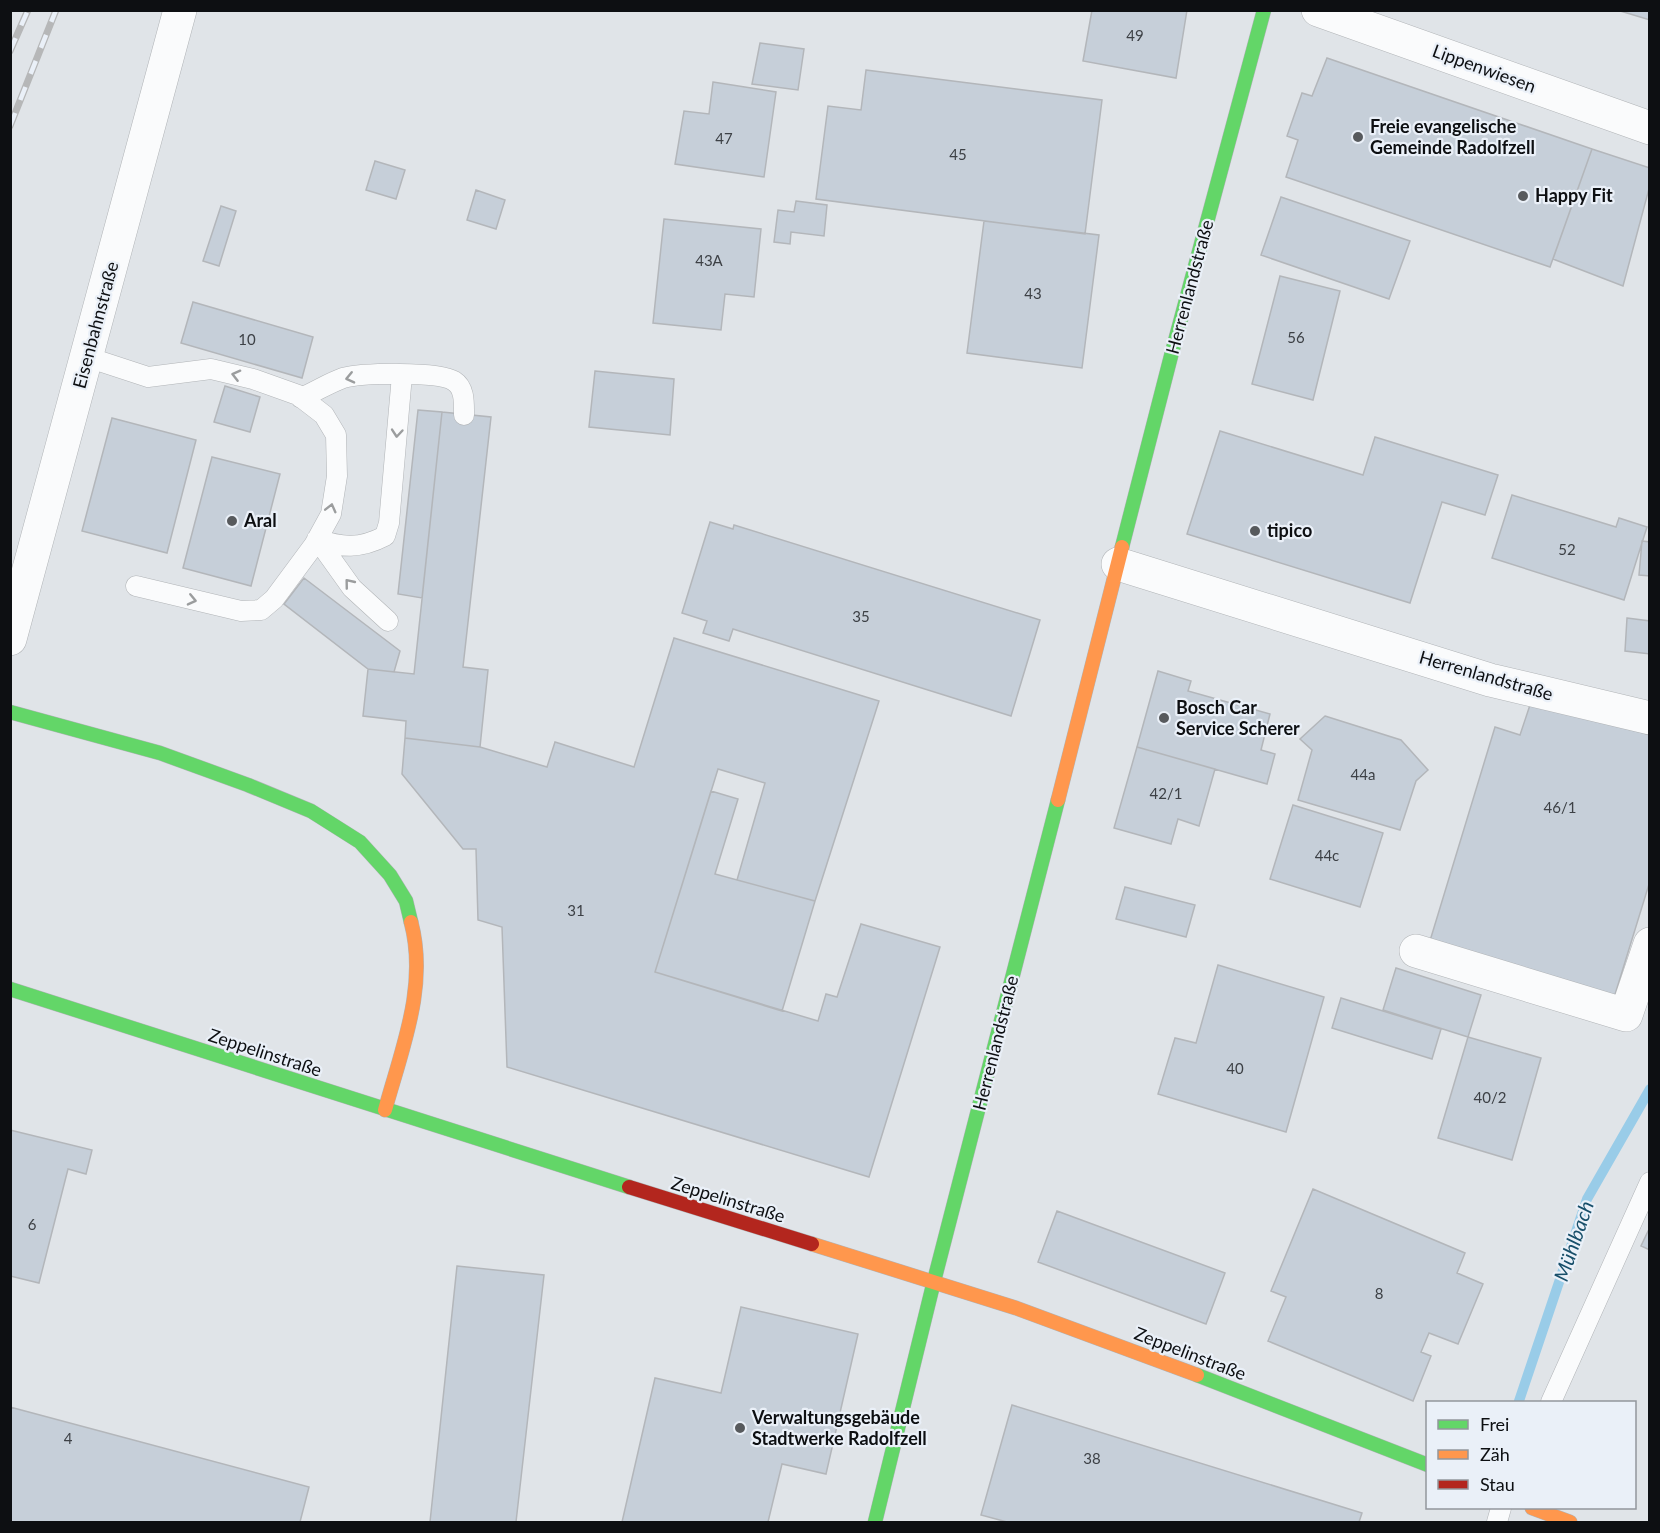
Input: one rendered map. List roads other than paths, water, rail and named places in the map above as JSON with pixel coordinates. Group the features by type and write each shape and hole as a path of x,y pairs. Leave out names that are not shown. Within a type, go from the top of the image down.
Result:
{"main road":[{"name":"Herrenlandstraße","path":"875,1522 934,1281 1171,356 1264,10"},
{"path":"10,712 160,753 248,785 311,811 360,842 390,875 406,901 417,944 417,984 414,1004 385,1110"},
{"name":"Zeppelinstraße","path":"10,989 385,1110 1022,1310 1426,1464"},
{"path":"1535,1509 1570,1522"}],"street":[{"name":"Eisenbahnstraße","path":"10,639 180,10"},
{"name":"Lippenwiesen","path":"1318,10 1650,128"},
{"name":"Herrenlandstraße","path":"1118,564 1490,680 1650,718"},
{"path":"1416,951 1626,1015 1650,944"}],"lane":[{"path":"87,357 148,377 211,369 253,380 301,398 324,415 336,435 337,476 331,514 317,539 274,599 261,610 241,611 136,586"},
{"path":"301,398 342,378 370,374 439,377 454,381 464,394 464,414"},
{"path":"317,539 336,546 358,546 374,542 385,536 389,523 402,375"},
{"path":"317,539 352,588 388,621"},
{"path":"1551,1401 1650,1182"}],"waterway":[{"name":"Mühlbach","path":"1519,1401 1587,1199 1650,1089"}],"railway":[{"path":"10,51 28,10"},
{"path":"10,126 56,10"}],"place":[{"name":"Freie evangelische Gemeinde Radolfzell","path":"1358,137"},
{"name":"Happy Fit","path":"1523,196"},
{"name":"Aral","path":"232,521"},
{"name":"tipico","path":"1255,531"},
{"name":"Bosch Car Service Scherer","path":"1164,718"},
{"name":"Verwaltungsgebäude Stadtwerke Radolfzell","path":"740,1428"}]}
